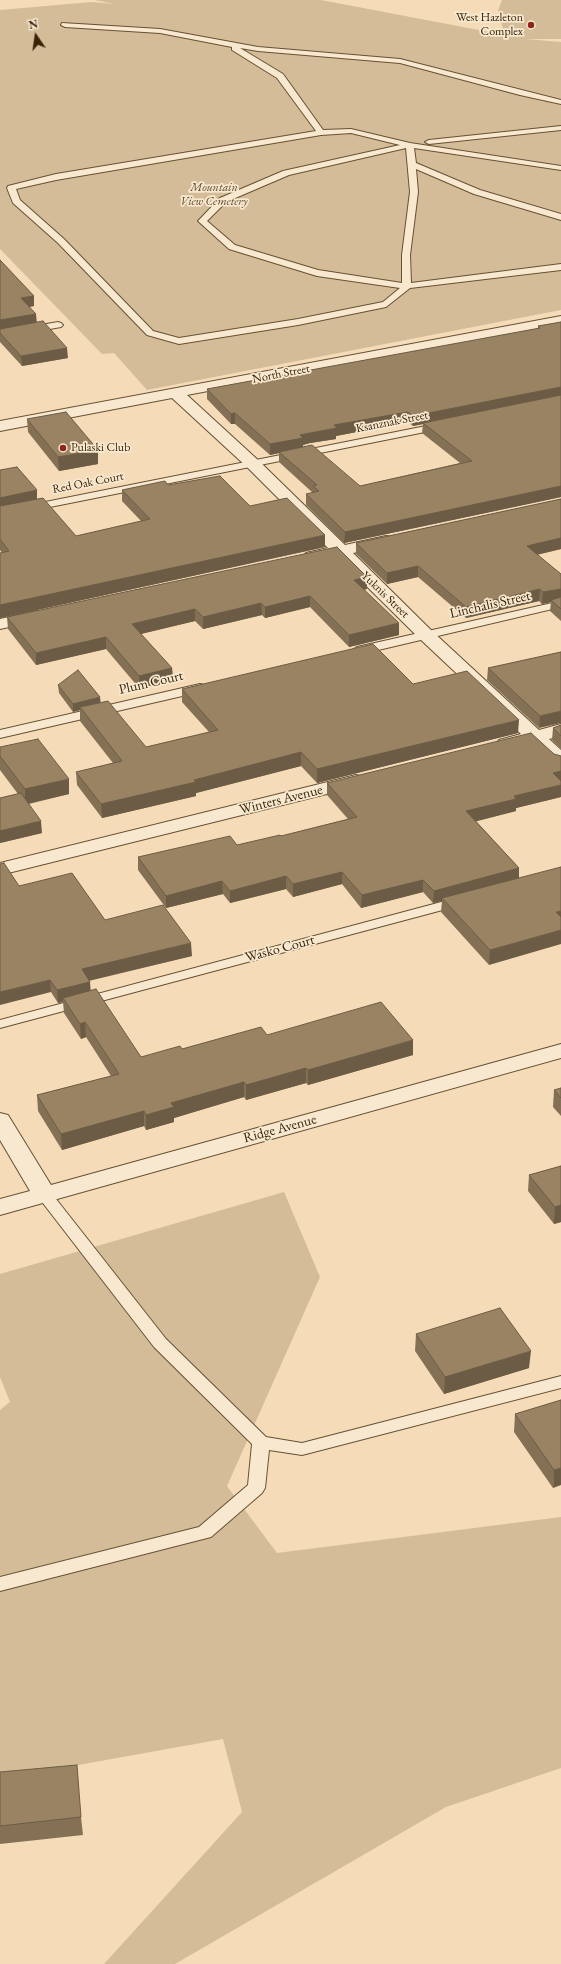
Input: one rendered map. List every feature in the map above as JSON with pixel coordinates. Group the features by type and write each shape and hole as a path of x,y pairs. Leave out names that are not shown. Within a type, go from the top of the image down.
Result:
{"street":[{"name":"North Street","path":"0,426 176,394 561,320"},
{"name":"Yuknis Street","path":"176,394 252,464 426,635 561,761"},
{"path":"294,561 401,538"},
{"path":"0,624 54,612"},
{"path":"488,748 561,730"},
{"name":"Winters Avenue","path":"0,869 372,777"},
{"name":"Ridge Avenue","path":"0,1207 561,1051"},
{"path":"0,1120 44,1194"}],"lane":[{"path":"65,25 160,31 258,49 400,61 520,94 561,102"},
{"path":"228,44 280,76 320,133"},
{"path":"561,128 410,145 286,173 223,200 202,222 232,247 317,273 407,286 561,267"},
{"path":"407,286 386,304 298,322 179,341 150,333 61,241 16,201 11,188 56,176 320,133 351,131 410,145 561,168"},
{"path":"407,286 406,255 414,192 410,145"},
{"path":"411,164 477,192 561,217"},
{"path":"0,335 58,325"},
{"name":"Ksanznak Street","path":"252,464 453,423"},
{"name":"Red Oak Court","path":"0,514 252,464"},
{"name":"Linchalis Street","path":"426,635 561,604"},
{"path":"349,653 426,635"},
{"name":"Plum Court","path":"0,734 209,685"},
{"name":"Wasko Court","path":"0,1024 476,897"},
{"path":"44,1194 160,1343 261,1442 302,1449 561,1382"},
{"path":"0,1584 205,1532 256,1488 261,1442"}],"green space":[{"name":"Mountain View Cemetery","path":"95,0 321,0 505,35 498,11 502,0 561,0 561,39 526,39 561,42 561,310 147,390 114,353 102,354 0,249 0,10 92,2 114,4"},
{"path":"284,1192 320,1277 227,1486 277,1553 561,1517 561,1768 446,1807 175,1964 104,1964 242,1812 223,1739 0,1779 0,1410 10,1402 0,1377 0,1274"}],"building":[{"path":"0,260 34,296 21,298 36,314 0,320"},
{"path":"43,321 67,348 21,356 0,333 0,329"},
{"path":"561,322 561,387 413,416 408,412 334,425 337,428 300,435 303,438 270,444 235,413 231,414 207,389 540,328 538,326"},
{"path":"561,395 561,486 345,532 306,494 319,491 313,486 317,485 279,452 312,445 360,486 472,461 423,423"},
{"path":"66,412 98,450 58,457 27,419"},
{"path":"17,467 37,490 0,498 0,470"},
{"path":"220,476 250,506 287,498 325,535 0,605 0,553 9,551 0,539 0,506 43,498 76,536 150,519 122,490 165,481 168,485"},
{"path":"561,499 561,538 527,546 561,574 561,589 543,592 540,589 466,607 418,566 387,573 356,543"},
{"path":"337,547 367,577 354,580 399,623 349,635 310,596 265,607 261,603 203,617 195,609 132,624 172,668 139,676 106,637 36,653 7,617"},
{"path":"561,597 561,609 551,600"},
{"path":"373,644 413,684 467,671 519,720 317,769 301,752 194,780 196,782 101,804 76,772 122,761 80,707 108,701 146,747 218,730 182,689"},
{"path":"561,652 561,711 540,716 488,668"},
{"path":"78,670 100,697 73,704 58,685"},
{"path":"561,725 561,736 553,728"},
{"path":"531,733 554,754 561,756 561,771 553,773 561,781 561,785 514,796 516,799 466,811 519,868 434,891 423,880 362,895 342,872 293,884 286,876 230,891 222,881 166,896 138,857 230,836 237,845 281,836 357,817 327,783"},
{"path":"38,739 69,779 25,789 0,756 0,747"},
{"path":"21,793 41,821 0,831 0,798"},
{"path":"4,863 19,886 72,873 105,920 163,905 191,943 82,969 90,982 57,990 50,980 0,992 0,864"},
{"path":"561,867 561,911 556,912 561,917 561,930 490,950 442,898"},
{"path":"96,989 141,1057 180,1046 182,1049 261,1027 267,1035 381,1002 413,1040 308,1070 306,1068 246,1085 244,1082 171,1103 174,1107 146,1115 144,1111 61,1134 37,1095 119,1074 85,1022 80,1024 63,998"},
{"path":"561,1088 561,1098 554,1090"},
{"path":"561,1166 561,1205 555,1207 529,1175"},
{"path":"500,1308 531,1351 445,1377 416,1334"},
{"path":"561,1400 561,1468 554,1470 515,1414"},
{"path":"77,1765 81,1817 0,1826 0,1772"}],"place":[{"name":"West Hazleton Complex","path":"531,25"},
{"name":"Pulaski Club","path":"63,448"}]}
